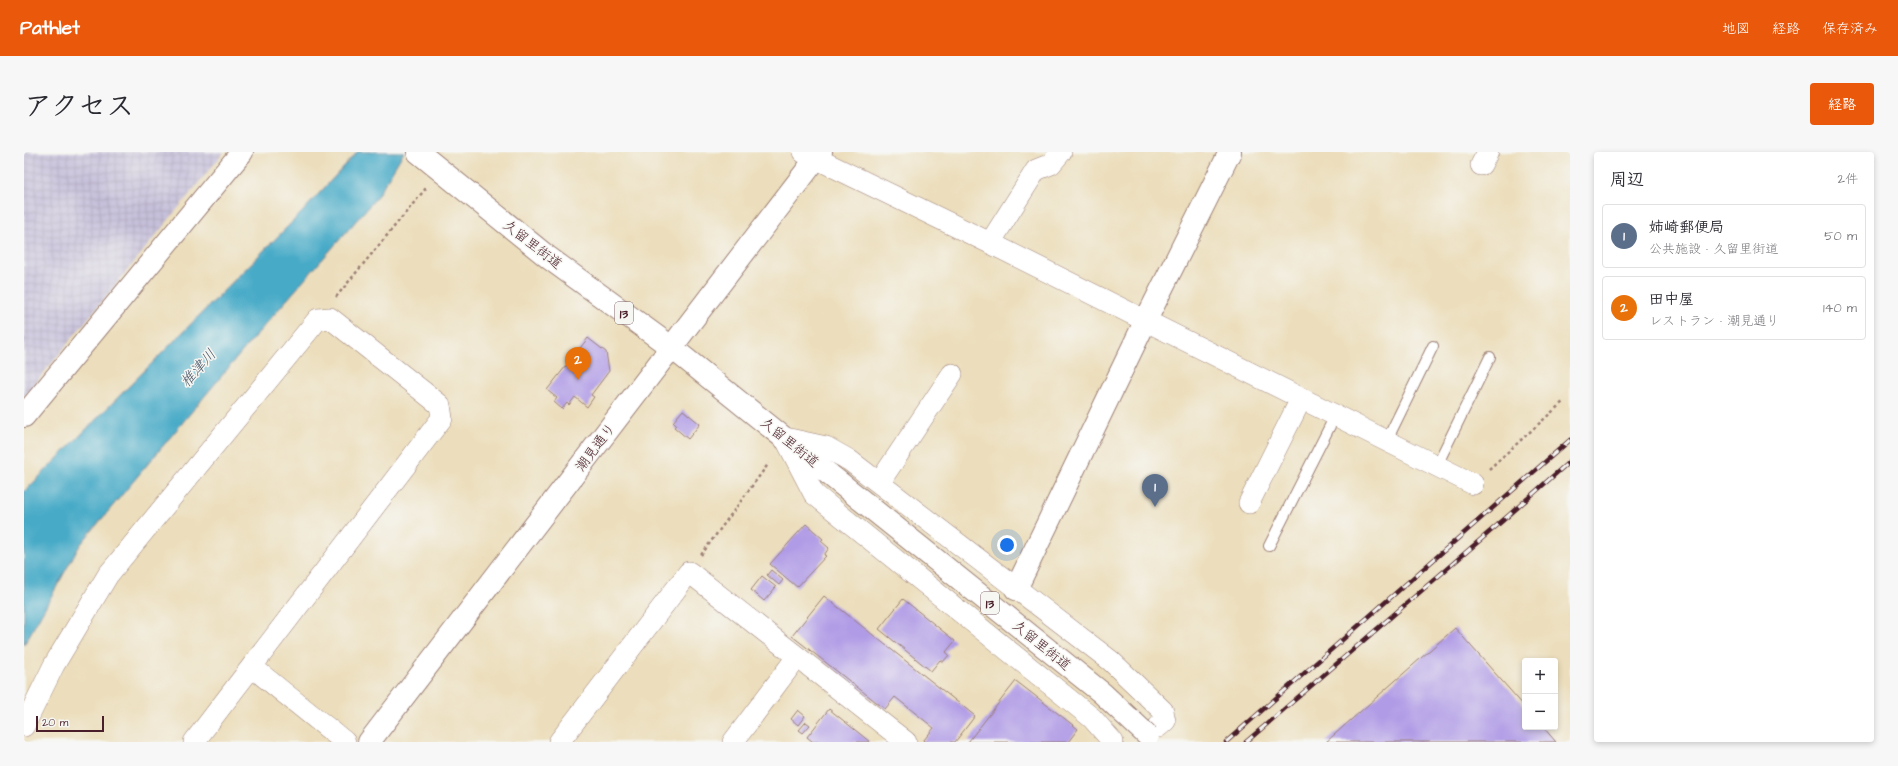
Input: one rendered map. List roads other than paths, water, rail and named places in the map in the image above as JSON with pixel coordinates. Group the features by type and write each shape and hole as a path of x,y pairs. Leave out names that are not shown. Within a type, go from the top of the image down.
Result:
{"street":[{"path":"24,416 242,152"},
{"path":"990,243 1036,170 1052,164 1062,152"},
{"path":"1016,589 1145,322 1230,152"},
{"name":"久留里街道","path":"425,154 549,258 671,347 1102,693 1131,718 1155,734"},
{"path":"813,154 1145,322 1473,484"},
{"name":"潮見通り","path":"369,742 671,347 813,154"},
{"path":"24,726 54,665 108,575 318,319 330,318 440,405 442,418 194,742"},
{"path":"880,483 952,374"},
{"path":"1248,503 1301,399"},
{"path":"785,438 826,447 849,460 1111,661 1163,711 1165,721 1155,734"},
{"path":"785,438 814,494 1092,718 1113,742"},
{"path":"559,742 689,572 906,742"},
{"path":"732,742 797,657"},
{"path":"252,667 345,742"}],"lane":[{"path":"1386,442 1433,346"},
{"path":"1436,467 1490,357"},
{"path":"1269,546 1335,416"}],"water":[{"name":"椎津川","path":"357,152 404,152 376,198 251,341 80,545 24,645 24,492 303,211"}],"railway":[{"path":"1226,742 1570,440"},
{"path":"1246,742 1570,461"}],"place":[{"name":"田中屋","path":"578,380"},
{"name":"姉崎郵便局","path":"1155,507"}]}
